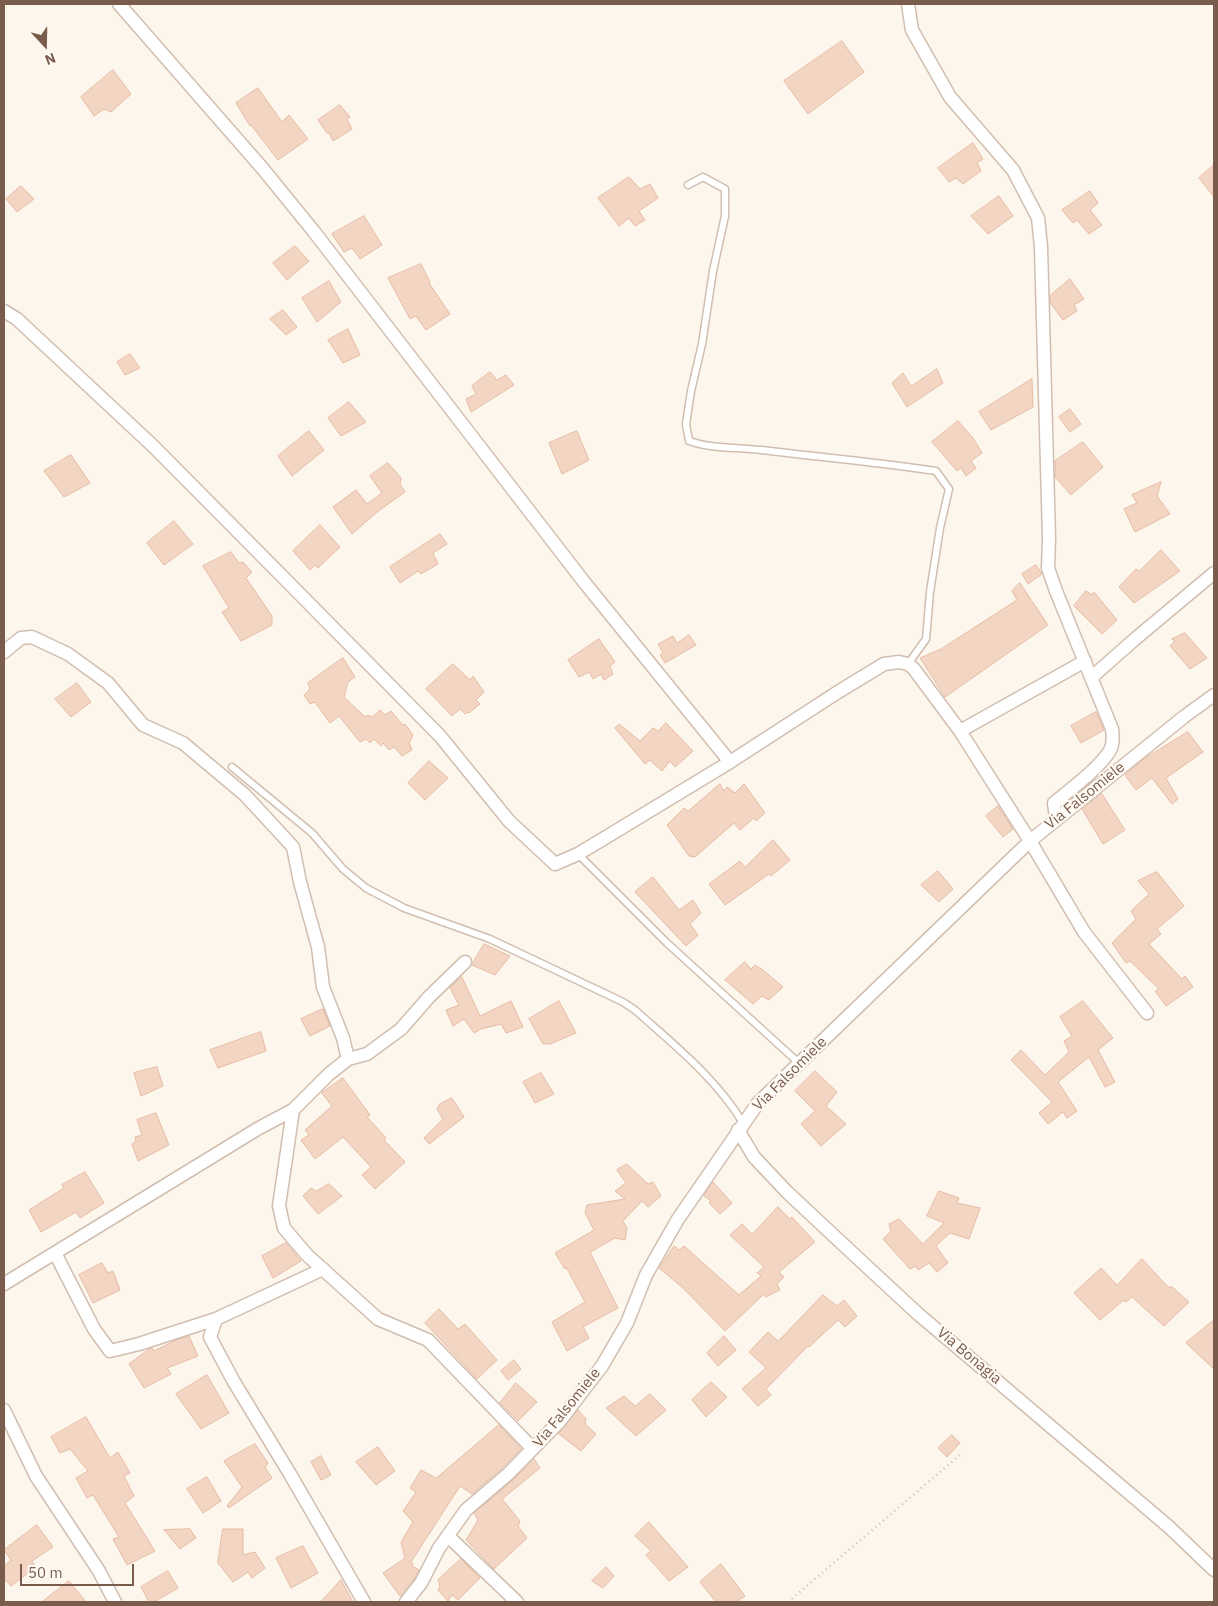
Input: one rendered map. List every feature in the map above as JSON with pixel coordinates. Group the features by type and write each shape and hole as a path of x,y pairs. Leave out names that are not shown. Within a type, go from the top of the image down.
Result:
{"street":[{"path":"119,4 263,169 315,233 584,582 730,762"},
{"path":"908,4 912,30 950,97 1013,170 1038,218 1041,247 1049,538 1048,568 1112,728 1113,740 1110,751 1082,780 1054,803 1056,818"},
{"path":"4,311 17,320 153,446 440,736 509,821 555,864 578,854 730,762 884,664 899,662 908,664 914,669 960,731 1030,841 1084,932 1147,1013"},
{"path":"1092,677 1214,573"},
{"path":"4,652 21,638 32,636 68,654 108,683 143,725 183,744 245,795 292,847 318,947 323,987 344,1038 348,1059"},
{"path":"960,731 1085,661"},
{"name":"Via Falsomiele","path":"406,1602 421,1583 448,1536 466,1510 533,1449 559,1422 602,1366 627,1323 646,1275 678,1219 758,1103 1030,841 1056,818 1214,695"},
{"path":"4,1284 250,1133 292,1110 329,1074 348,1059 368,1054 401,1029 429,997 465,962"},
{"path":"292,1110 279,1206 284,1228 307,1255 378,1319 428,1340 533,1449"},
{"name":"Via Bonagia","path":"740,1127 754,1157 787,1192 918,1312 1169,1527 1214,1570"},
{"path":"55,1253 94,1330 110,1351 139,1344 216,1319 323,1269"},
{"path":"216,1319 210,1337 234,1382 364,1602"},
{"path":"4,1410 36,1476 99,1572 115,1602"},
{"path":"448,1536 517,1602"}],"lane":[{"path":"688,185 703,177 725,189 725,216 713,271 702,344 691,391 686,424 688,441 705,447 764,450 936,471 949,489 940,528 930,592 926,639 908,664"},
{"path":"232,767 312,833 344,869 366,888 404,908 490,939 635,1010 702,1070 727,1100 740,1127"},
{"path":"578,854 667,943 800,1064"}],"path":[{"path":"788,1602 960,1455"}],"building":[{"path":"842,41 864,72 808,114 784,81"},
{"path":"113,70 131,94 111,112 104,109 94,116 81,97"},
{"path":"258,88 282,122 289,115 308,139 278,160 250,126 236,103"},
{"path":"340,105 350,117 347,119 352,129 333,141 318,120"},
{"path":"973,143 983,159 977,163 981,171 963,184 956,178 949,182 938,168"},
{"path":"1214,165 1214,197 1199,178"},
{"path":"629,177 640,189 650,184 658,198 639,211 645,220 635,226 629,218 619,226 598,198"},
{"path":"21,186 34,199 17,212 6,199"},
{"path":"1090,191 1098,203 1090,210 1102,225 1089,234 1077,220 1073,223 1062,210"},
{"path":"999,196 1013,216 988,234 971,216"},
{"path":"364,216 382,245 360,259 352,248 344,252 332,234"},
{"path":"295,246 309,261 287,280 273,263"},
{"path":"421,264 429,283 450,314 426,330 416,316 410,319 388,278"},
{"path":"1070,279 1084,299 1074,305 1077,311 1063,320 1051,304 1050,296"},
{"path":"329,281 341,302 317,322 302,298"},
{"path":"283,310 297,327 286,335 270,319"},
{"path":"348,329 360,355 343,363 328,340"},
{"path":"130,354 140,368 125,375 117,362"},
{"path":"937,369 943,383 907,407 892,383 903,373 911,386"},
{"path":"490,372 497,380 506,375 514,385 471,412 466,399 476,394 472,386"},
{"path":"1032,379 1033,407 991,430 979,412"},
{"path":"349,402 366,422 341,436 328,418"},
{"path":"1070,409 1081,424 1070,432 1059,417"},
{"path":"958,421 973,438 982,453 971,461 976,468 966,476 961,468 957,471 932,442"},
{"path":"309,431 324,450 292,476 278,456"},
{"path":"577,431 589,460 562,474 549,443"},
{"path":"1083,442 1103,467 1071,495 1055,477 1055,461"},
{"path":"71,455 90,483 64,497 44,471"},
{"path":"388,463 401,478 400,484 405,492 377,512 352,534 333,507 356,490 367,504 382,493 370,476"},
{"path":"1161,482 1157,496 1170,514 1135,532 1124,509 1137,503 1132,495"},
{"path":"174,521 193,544 164,565 147,543"},
{"path":"320,525 340,547 318,568 315,565 310,570 293,551"},
{"path":"440,534 447,544 433,553 438,564 421,574 418,571 400,583 390,567"},
{"path":"1161,550 1180,571 1134,603 1119,587 1136,569 1139,571"},
{"path":"231,552 239,563 243,562 252,572 246,578 272,616 272,625 241,641 222,612 229,608 203,566"},
{"path":"1036,565 1042,574 1028,584 1022,574"},
{"path":"1020,583 1048,625 945,697 920,658 941,649 1017,600 1012,591"},
{"path":"1086,591 1092,595 1094,592 1117,620 1102,634 1074,606"},
{"path":"1185,633 1207,658 1190,669 1170,646 1175,641 1172,639"},
{"path":"689,635 696,645 665,663 660,655 663,653 658,644 673,636 677,643"},
{"path":"599,639 615,662 610,666 613,674 604,680 601,674 593,679 589,672 579,677 568,660"},
{"path":"343,658 355,677 348,682 344,697 365,717 368,715 372,717 380,710 385,715 391,711 403,725 405,724 413,735 409,743 412,750 402,756 394,747 389,750 383,743 381,746 374,739 370,743 366,739 360,742 339,716 330,723 315,702 310,704 304,695 310,689 308,683"},
{"path":"453,664 470,680 473,676 484,692 476,700 480,704 469,713 465,714 460,709 452,716 426,689"},
{"path":"77,683 91,702 71,717 55,699"},
{"path":"1096,712 1104,730 1081,743 1071,726"},
{"path":"666,723 693,751 675,767 670,761 662,771 650,760 645,764 615,728 619,724 640,741 653,728 658,731"},
{"path":"1188,732 1203,752 1166,778 1178,799 1172,804 1152,778 1136,790 1125,775 1144,759"},
{"path":"429,761 448,778 425,800 408,783"},
{"path":"720,784 724,791 727,787 735,793 744,784 765,813 756,821 754,818 740,830 734,823 695,857 689,856 667,825 684,808 688,811"},
{"path":"1102,794 1125,830 1103,844 1082,809"},
{"path":"998,806 1013,829 1003,837 986,816"},
{"path":"773,840 790,860 771,876 769,874 725,905 709,884 740,861 745,867"},
{"path":"938,871 953,889 939,902 921,885"},
{"path":"1157,872 1184,906 1157,929 1161,934 1149,944 1182,979 1185,976 1193,987 1166,1006 1155,991 1159,989 1130,961 1126,963 1112,943 1136,919 1131,911 1149,894 1138,881"},
{"path":"653,877 679,910 693,900 701,913 690,924 698,935 686,946 635,892"},
{"path":"484,944 510,956 495,975 472,965"},
{"path":"745,962 751,969 755,965 763,970 783,987 769,1000 762,996 753,1004 725,980"},
{"path":"462,977 480,1016 511,1001 523,1027 506,1033 501,1024 481,1029 474,1033 464,1019 453,1026 446,1010 459,1005 450,988"},
{"path":"559,1001 576,1033 550,1044 543,1044 529,1019"},
{"path":"1083,1001 1113,1038 1098,1050 1115,1082 1105,1087 1089,1057 1058,1082 1077,1111 1067,1118 1063,1112 1048,1124 1039,1113 1052,1102 1011,1060 1021,1050 1045,1075 1069,1052 1064,1041 1072,1036 1060,1017"},
{"path":"323,1009 330,1026 310,1036 301,1019"},
{"path":"261,1032 266,1051 218,1068 210,1050"},
{"path":"157,1067 163,1086 141,1096 134,1073"},
{"path":"815,1071 837,1092 826,1106 846,1124 821,1146 801,1124 815,1111 795,1091"},
{"path":"541,1073 554,1094 535,1103 523,1082"},
{"path":"343,1078 370,1115 367,1117 386,1138 384,1140 405,1162 375,1189 362,1175 371,1167 343,1137 315,1159 301,1140 309,1135 305,1130 332,1106 322,1093"},
{"path":"452,1098 464,1117 429,1144 424,1138 443,1119 437,1109 440,1104"},
{"path":"156,1113 169,1145 138,1161 132,1144 136,1141 135,1137 142,1135 137,1120"},
{"path":"627,1164 648,1184 653,1182 661,1196 648,1207 642,1201 623,1221 627,1228 625,1240 615,1238 590,1252 618,1308 583,1327 589,1338 567,1351 552,1322 585,1302 566,1267 565,1269 555,1253 594,1230 585,1213 587,1205 625,1199 615,1191 626,1183 617,1170"},
{"path":"85,1172 104,1203 80,1218 76,1212 41,1232 29,1210 64,1188 62,1185"},
{"path":"713,1182 732,1203 720,1214 709,1203 711,1201 704,1196"},
{"path":"329,1184 342,1196 318,1214 303,1196 311,1188 316,1191"},
{"path":"939,1191 959,1198 957,1203 980,1208 969,1239 950,1233 936,1246 948,1263 937,1272 929,1263 918,1270 916,1266 910,1269 883,1239 891,1231 889,1224 899,1219 923,1244 944,1223 927,1216"},
{"path":"778,1207 790,1219 792,1217 815,1242 779,1272 784,1277 777,1284 780,1290 766,1297 764,1294 725,1331 683,1288 659,1268 674,1246 679,1250 684,1246 739,1295 761,1276 757,1273 764,1267 730,1235 742,1224 752,1234"},
{"path":"286,1243 301,1261 273,1278 262,1256"},
{"path":"1142,1259 1169,1288 1171,1286 1189,1302 1164,1326 1132,1297 1126,1302 1124,1300 1100,1320 1074,1293 1101,1268 1117,1285"},
{"path":"102,1263 108,1273 113,1271 120,1290 93,1303 79,1275"},
{"path":"823,1295 837,1306 844,1300 857,1316 845,1327 838,1320 808,1346 766,1389 771,1395 758,1406 742,1389 766,1368 749,1352 768,1332 778,1341"},
{"path":"439,1309 458,1329 465,1324 497,1360 477,1379 425,1323"},
{"path":"1214,1320 1214,1369 1186,1343"},
{"path":"189,1336 198,1356 167,1368 171,1374 144,1388 129,1364 149,1349 152,1348 154,1351"},
{"path":"724,1336 736,1350 718,1366 707,1353"},
{"path":"514,1360 521,1369 508,1380 501,1371"},
{"path":"207,1375 229,1413 201,1429 176,1394"},
{"path":"711,1382 727,1397 706,1417 692,1400"},
{"path":"516,1383 537,1402 518,1421 500,1403"},
{"path":"650,1394 666,1410 636,1436 606,1408 624,1396 635,1406"},
{"path":"578,1410 586,1419 585,1424 596,1434 581,1451 559,1434"},
{"path":"86,1417 110,1458 118,1452 130,1473 124,1476 134,1496 125,1503 155,1551 127,1565 113,1539 119,1537 93,1495 87,1498 76,1478 88,1471 70,1449 60,1453 51,1437"},
{"path":"499,1425 521,1449 472,1494 460,1486 411,1562 412,1566 419,1570 400,1596 383,1573 405,1558 401,1542 413,1522 403,1511 416,1492 410,1488 421,1470 436,1478"},
{"path":"952,1435 960,1443 947,1457 938,1448"},
{"path":"255,1444 268,1463 265,1467 272,1478 229,1508 227,1506 242,1487 224,1461"},
{"path":"378,1447 395,1471 376,1485 356,1462"},
{"path":"321,1456 331,1475 321,1480 311,1462"},
{"path":"534,1459 540,1468 502,1499 520,1521 518,1526 527,1538 494,1569 466,1540 478,1520 474,1513 513,1480"},
{"path":"207,1477 221,1501 203,1513 187,1489"},
{"path":"649,1522 688,1567 669,1581 646,1555 651,1551 635,1536"},
{"path":"37,1525 53,1547 32,1561 36,1567 11,1586 4,1579 4,1566 11,1560 4,1550"},
{"path":"190,1529 196,1538 180,1549 164,1530"},
{"path":"223,1529 243,1529 243,1555 255,1552 265,1568 252,1578 248,1572 233,1582 218,1563"},
{"path":"303,1546 318,1573 291,1588 276,1558"},
{"path":"461,1559 480,1578 458,1600 452,1595 448,1601 438,1590 440,1586 438,1580"},
{"path":"721,1564 745,1596 736,1602 716,1602 700,1582"},
{"path":"606,1567 614,1576 603,1588 592,1581"},
{"path":"168,1571 178,1588 154,1602 149,1602 141,1587"},
{"path":"341,1580 353,1602 321,1602"},
{"path":"69,1581 86,1602 42,1602"}]}
